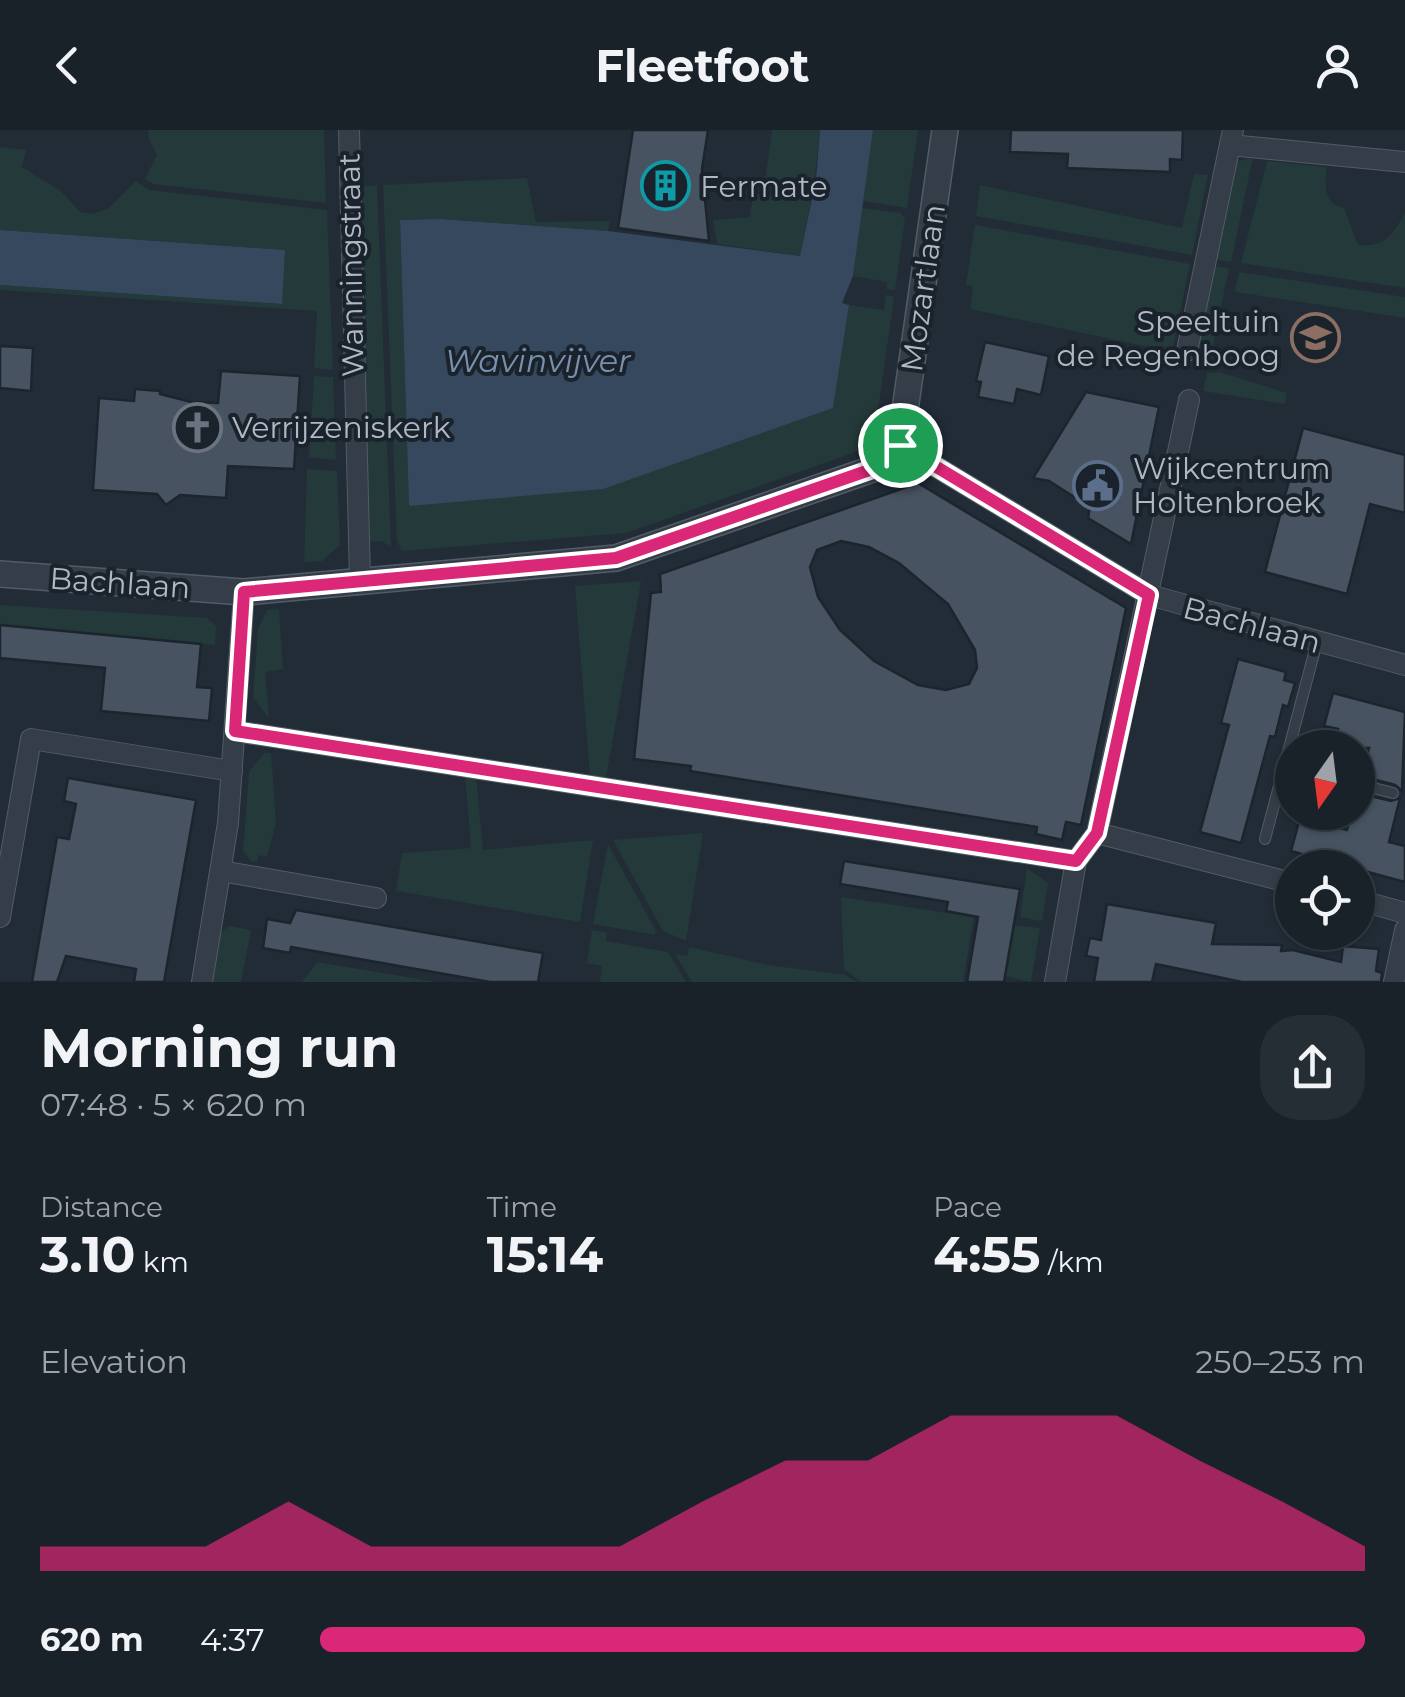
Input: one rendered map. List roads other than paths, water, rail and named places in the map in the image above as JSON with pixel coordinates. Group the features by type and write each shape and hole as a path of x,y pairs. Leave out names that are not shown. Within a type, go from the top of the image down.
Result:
{"street":[{"name":"Wanningstraat","path":"349,130 360,580"},
{"name":"Mozartlaan","path":"900,445 945,130"},
{"path":"1187,351 1231,138 1405,162"},
{"path":"1055,982 1076,861 1097,833 1189,400"},
{"name":"Bachlaan","path":"0,574 244,592 616,558 884,465 900,445 1149,595 1405,666"},
{"path":"202,982 222,870 244,592"},
{"path":"235,731 1076,861"},
{"path":"0,917 31,739 232,771"},
{"path":"1097,833 1275,880"},
{"path":"222,870 376,898"},
{"path":"1375,905 1405,913"},
{"path":"1394,982 1405,930"}],"lane":[{"path":"1297,730 1317,642"},
{"path":"1375,788 1394,793"},
{"path":"1265,839 1275,808"}],"water":[{"name":"Wavinvijver","path":"820,130 873,130 853,276 842,303 849,305 833,408 603,489 409,506 400,220 440,219 608,231 800,256 816,180"},
{"path":"0,230 285,250 282,304 0,285"}],"place":[{"name":"Fermate","path":"665,186"},
{"name":"Speeltuin de Regenboog","path":"1315,338"},
{"name":"Verrijzeniskerk","path":"197,427"},
{"name":"Wijkcentrum Holtenbroek","path":"1098,485"}]}
